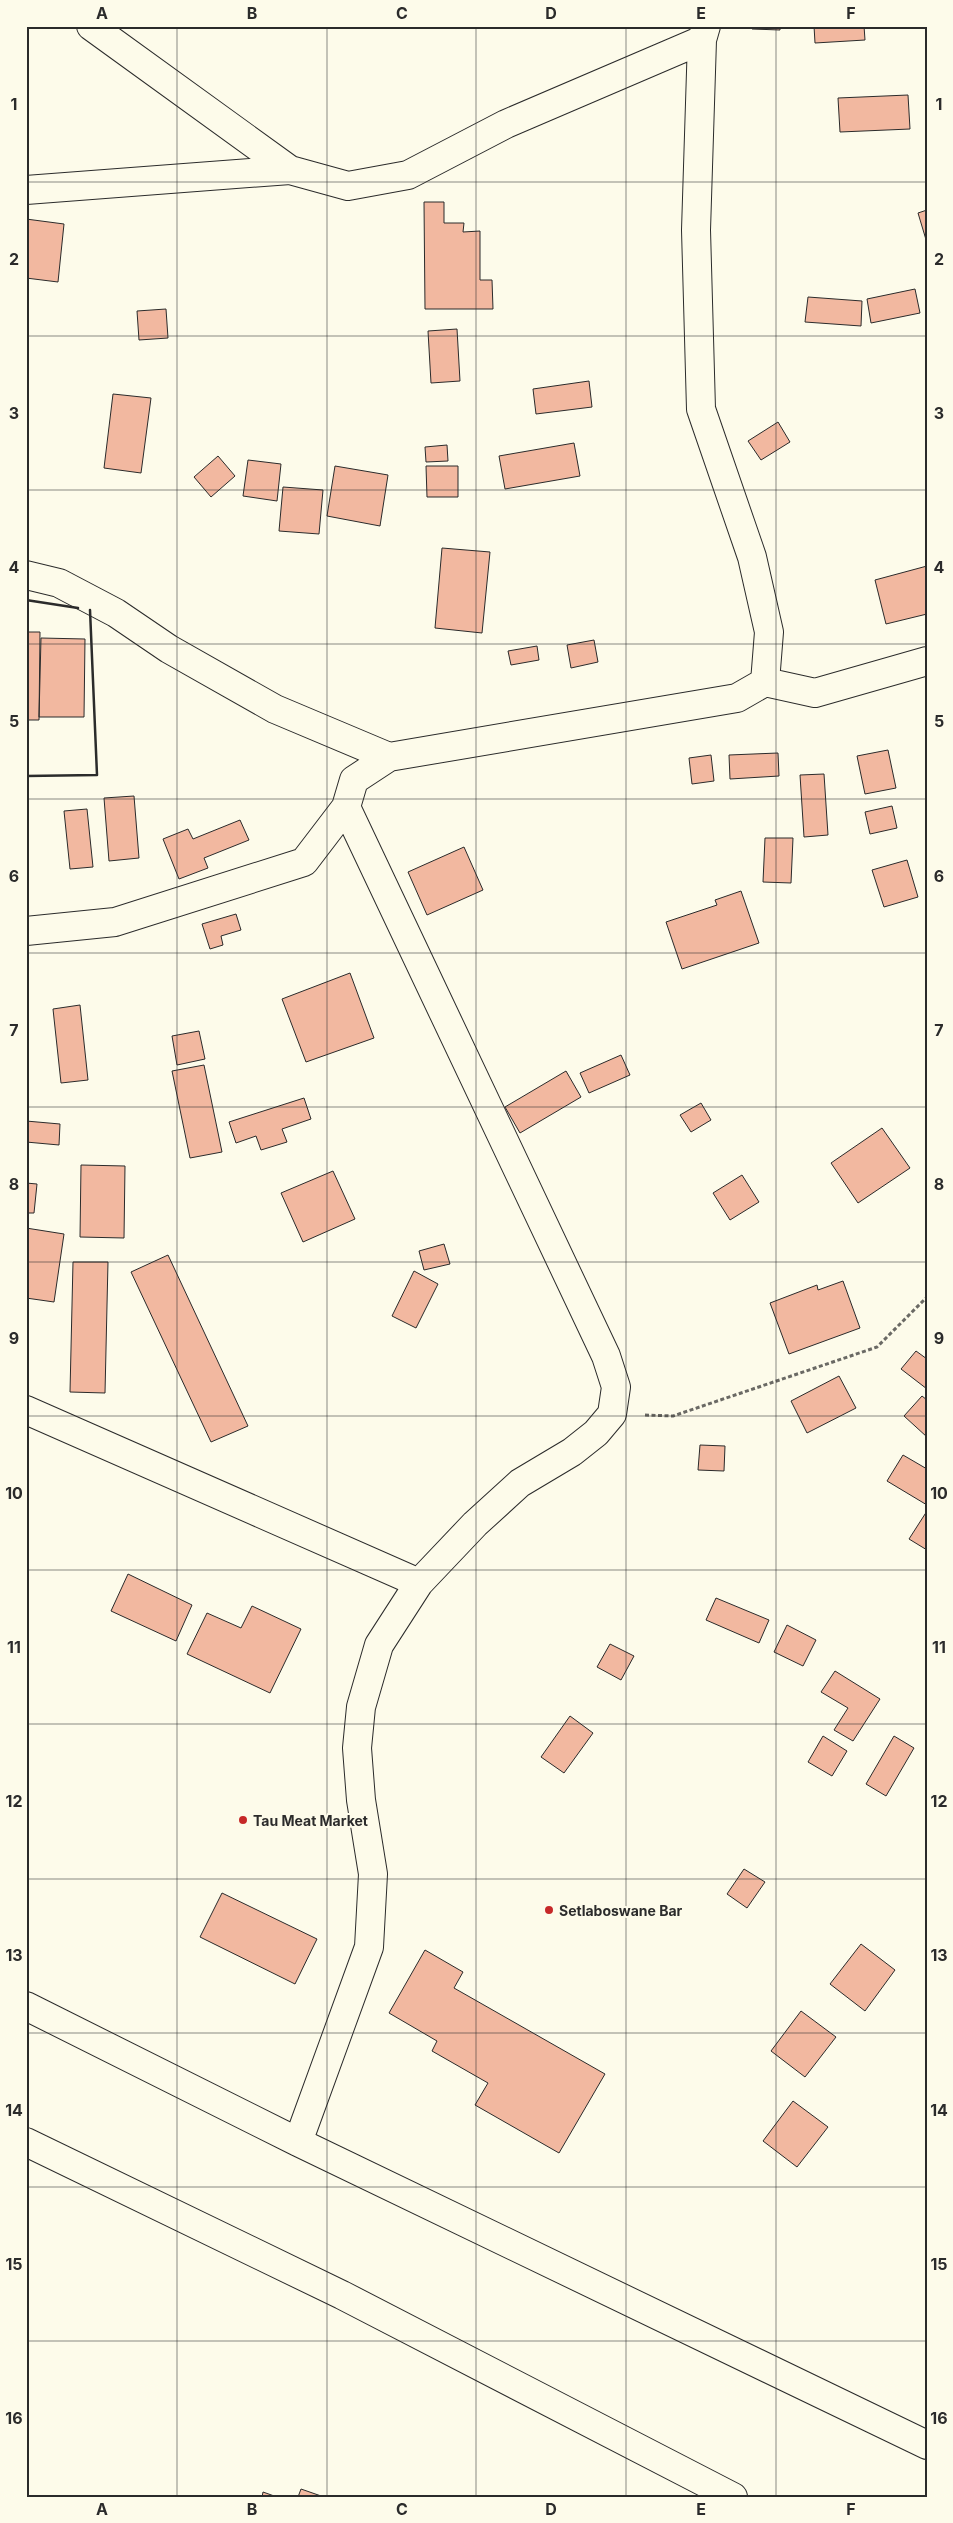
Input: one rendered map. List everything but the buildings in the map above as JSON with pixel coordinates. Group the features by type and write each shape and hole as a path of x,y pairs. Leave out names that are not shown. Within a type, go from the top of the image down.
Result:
{"street":[{"path":"91,26 290,170"},
{"path":"26,190 290,170 348,186 408,175 506,124 704,33 696,230 701,409 752,557 769,632 765,682"},
{"path":"26,575 59,584 116,613 169,649 275,709 389,757"},
{"path":"26,931 115,922 304,862 346,807 354,780 389,757 737,698 765,682 815,693 927,661"},
{"path":"298,2142 369,1947 373,1874 361,1800 357,1748 361,1707 379,1645 419,1583 475,1524 520,1483 572,1452 596,1433 612,1414 616,1387 606,1356 346,807"},
{"path":"26,1410 419,1583"},
{"path":"26,2006 298,2142 927,2445"},
{"path":"26,2142 342,2296 733,2497"}],"path":[{"path":"612,1414 673,1416 877,1347 927,1297"}],"wall":[{"path":"26,600 78,608"},
{"path":"26,776 97,775 90,610"}],"place":[{"name":"Tau Meat Market","path":"243,1820"},
{"name":"Setlaboswane Bar","path":"549,1910"}]}
